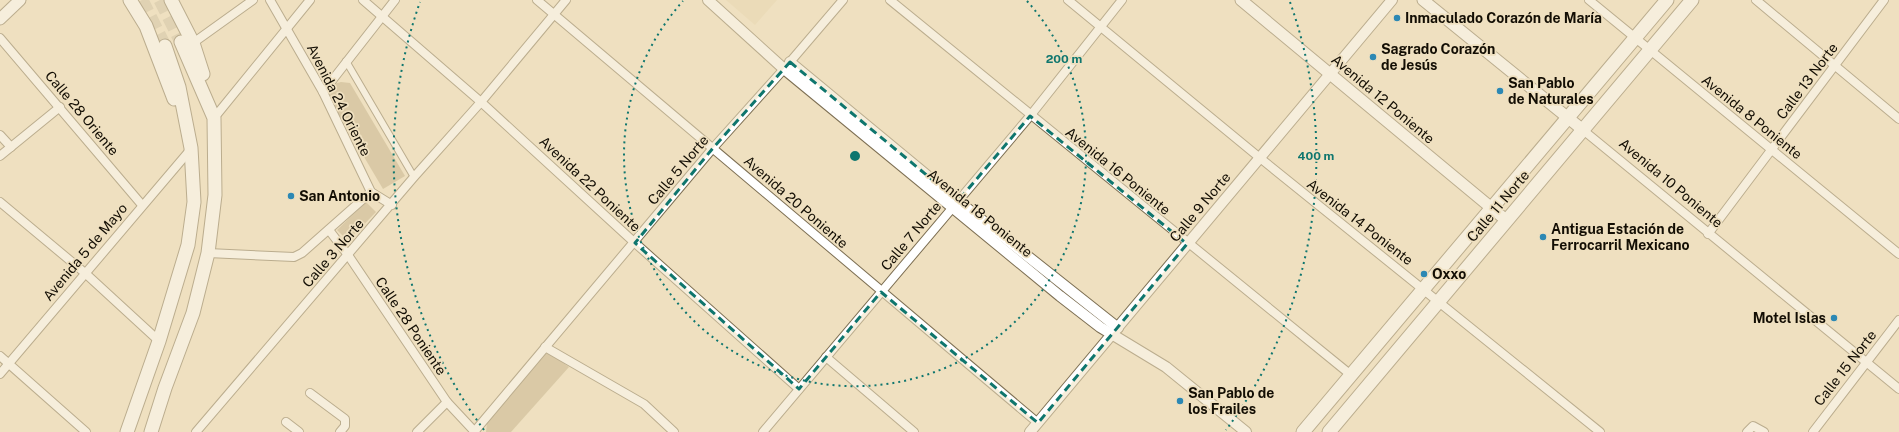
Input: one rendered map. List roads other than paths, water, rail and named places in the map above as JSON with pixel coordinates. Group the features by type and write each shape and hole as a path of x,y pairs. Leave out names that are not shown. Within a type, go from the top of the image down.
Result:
{"main road":[{"path":"0,19 20,0"},
{"path":"130,0 146,26 191,148"},
{"path":"151,432 165,388 193,314 208,253 215,195 214,118 171,0"},
{"name":"Avenida 12 Poniente","path":"1241,0 1506,220"},
{"name":"Avenida 10 Poniente","path":"1423,0 1583,130"},
{"name":"Calle 11 Norte","path":"1303,432 1667,0"},
{"name":"Calle 11 Norte","path":"1328,432 1692,0"},
{"path":"127,432 159,341 188,245 194,202 191,148 179,87 165,46"}],"street":[{"path":"187,43 254,0"},
{"name":"Avenida 24 Oriente","path":"270,0 323,92 371,192"},
{"path":"214,118 286,27 310,0"},
{"name":"Avenida 22 Poniente","path":"363,0 481,102 635,243 799,389"},
{"path":"323,92 395,0"},
{"name":"Avenida 20 Poniente","path":"537,0 1038,424"},
{"name":"Calle 3 Norte","path":"196,432 392,205 414,177 481,102 566,0"},
{"name":"Avenida 18 Poniente","path":"708,0 1039,272 1060,296 1082,313 1115,331 1166,367 1246,432"},
{"name":"Calle 5 Norte","path":"475,432 545,347 635,243 713,148 843,0"},
{"name":"Avenida 16 Poniente","path":"890,0 1030,116 1351,375"},
{"name":"Avenida 14 Poniente","path":"1068,0 1260,158 1600,432"},
{"name":"Calle 7 Norte","path":"763,432 1030,116 1122,0"},
{"name":"Calle 9 Norte","path":"1030,432 1392,0"},
{"name":"Avenida 8 Poniente","path":"1589,0 1899,254"},
{"path":"1756,0 1899,119"},
{"name":"Calle 13 Norte","path":"1708,234 1884,0"},
{"name":"Calle 28 Oriente","path":"0,38 142,205"},
{"path":"346,61 414,177"},
{"path":"0,156 60,107"},
{"name":"Avenida 10 Poniente","path":"1583,130 1899,389"},
{"path":"0,135 11,147"},
{"name":"Avenida 5 de Mayo","path":"0,374 191,148"},
{"path":"371,192 392,205"},
{"name":"Calle 3 Norte","path":"208,253 294,257 302,253 371,192"},
{"path":"0,202 85,273 159,341"},
{"name":"Calle 28 Poniente","path":"329,230 348,255 446,402 475,432"},
{"name":"Avenida 18 Poniente","path":"1039,272 1067,287 1089,305 1115,331"},
{"path":"1060,296 1067,287"},
{"path":"1082,313 1089,305"},
{"name":"Calle 15 Norte","path":"1813,432 1899,320"},
{"path":"545,347 644,404 674,432"},
{"path":"0,356 86,432"},
{"path":"826,357 914,432"},
{"path":"310,393 344,419 345,426 340,432"},
{"path":"417,432 446,402"},
{"path":"286,422 299,432"},
{"path":"1750,429 1764,432"}],"tunnel":[{"path":"142,0 165,46"},
{"path":"160,0 181,42"}],"place":[{"name":"Inmaculado Corazón de María","path":"1397,18"},
{"name":"Sagrado Corazón de Jesús","path":"1373,57"},
{"name":"San Pablo de Naturales","path":"1500,91"},
{"name":"San Antonio","path":"291,196"},
{"name":"Antigua Estación de Ferrocarril Mexicano","path":"1543,237"},
{"name":"Oxxo","path":"1424,274"},
{"name":"Motel Islas","path":"1834,318"},
{"name":"San Pablo de los Frailes","path":"1180,401"}]}
